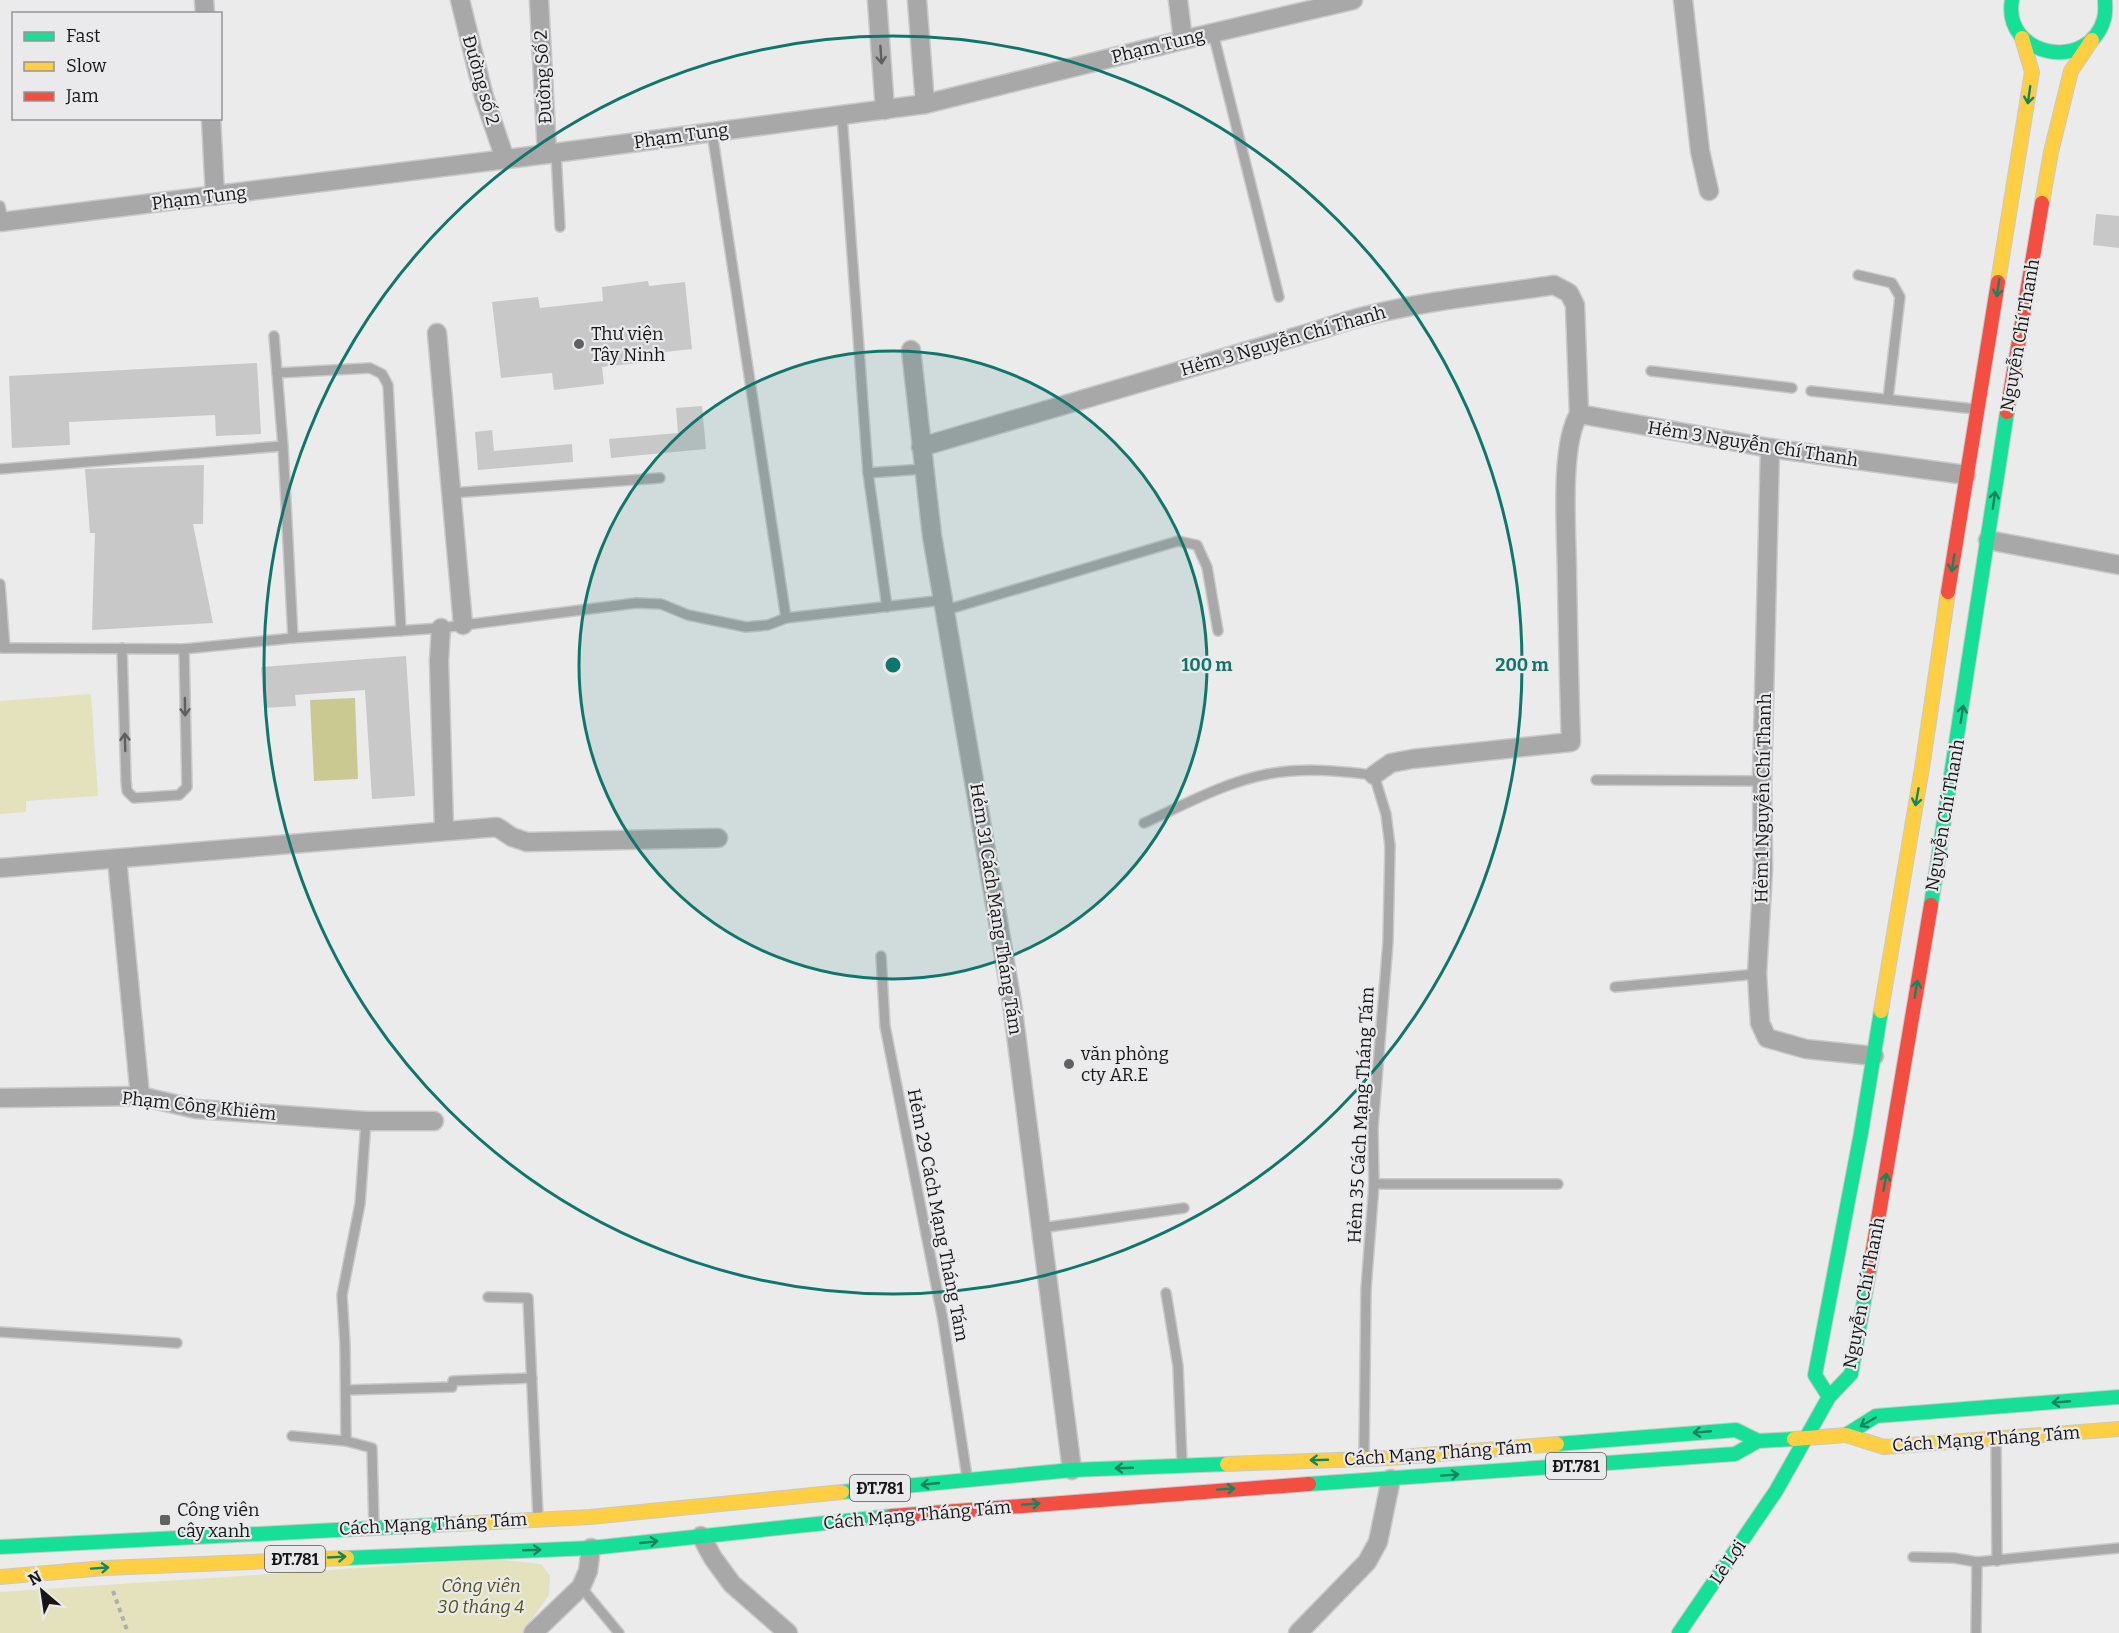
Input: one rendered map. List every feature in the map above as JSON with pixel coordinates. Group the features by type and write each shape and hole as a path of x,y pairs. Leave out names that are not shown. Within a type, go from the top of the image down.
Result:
{"main road":[{"name":"Nguyễn Chí Thanh","path":"2012,0 2010,5 2013,23 2022,38 2032,72 1977,409 1982,477 1988,540 1939,763 1874,1056 1877,1135 1815,1375 1829,1396 1851,1374 1877,1135 1939,763 1982,477 2051,152 2071,70 2103,25 2105,0"},
{"path":"2022,38 2038,50 2057,55 2076,51 2092,40"},
{"name":"Lê Lợi","path":"1679,1633 1776,1491 1829,1396"},
{"name":"Cách Mạng Tháng Tám","path":"1846,1435 1876,1416 2119,1397"},
{"name":"Cách Mạng Tháng Tám","path":"0,1547 538,1519 590,1532 699,1521 890,1516 1072,1470 1390,1458 1736,1430 1758,1441"},
{"name":"Cách Mạng Tháng Tám","path":"1846,1435 1884,1447 2119,1430"},
{"path":"1758,1441 1846,1435"},
{"name":"Cách Mạng Tháng Tám","path":"0,1577 590,1532 969,1495 1265,1486 1735,1454 1758,1441"},
{"path":"1390,1458 1391,1479"}],"street":[{"name":"Đường số 2","path":"460,0 484,97 505,159"},
{"name":"Đường Số 2","path":"538,0 552,154"},
{"path":"877,0 885,110"},
{"path":"917,0 925,105"},
{"path":"1178,0 1184,40"},
{"name":"Phạm Tung","path":"1,216 215,196 925,105 1353,0"},
{"path":"1683,0 1700,151 1709,191"},
{"path":"211,120 215,196"},
{"name":"Hẻm 3 Nguyễn Chí Thanh","path":"921,447 1348,320 1380,312 1554,285 1569,293 1575,305 1579,414 1770,448 1982,477"},
{"path":"437,333 463,626"},
{"name":"Hẻm 31 Cách Mạng Tháng Tám","path":"910,350 923,469 1012,1003 1072,1470"},
{"path":"1374,774 1391,764 1412,759 1571,742 1566,501 1568,446 1573,423 1579,414"},
{"name":"Hẻm 1 Nguyễn Chí Thanh","path":"1770,448 1762,781 1763,869 1757,974 1760,1023 1767,1038 1806,1050 1874,1056"},
{"path":"1988,540 2119,565"},
{"path":"441,628 439,661 444,830"},
{"path":"0,868 497,827 512,837 526,842 718,838"},
{"path":"117,859 140,1096"},
{"name":"Phạm Công Khiêm","path":"0,1098 140,1096 196,1109 366,1121 434,1121"},
{"path":"1298,1633 1367,1562 1378,1542 1391,1479"},
{"path":"699,1521 713,1558 732,1584 788,1633"},
{"path":"533,1633 581,1587 588,1571 590,1532"}],"lane":[{"path":"1213,33 1279,297"},
{"path":"842,115 868,473 887,607"},
{"path":"712,132 786,618"},
{"path":"552,154 560,227"},
{"path":"1858,275 1892,283 1900,297 1888,399"},
{"path":"273,336 283,446 294,638"},
{"path":"277,373 370,368 382,374 388,386 401,631"},
{"path":"1651,371 1792,388"},
{"path":"1811,391 1977,409"},
{"path":"0,469 283,446"},
{"path":"868,473 923,469"},
{"path":"452,493 660,478"},
{"path":"0,584 3,648 184,649 294,638 463,626 636,603 662,604 688,615 746,627 768,625 786,618 887,607 945,605 1178,541 1197,545 1207,567 1218,631"},
{"path":"122,648 126,780 127,791 134,798 179,795 187,787 184,649"},
{"path":"1144,823 1232,784 1267,774 1288,771 1374,774"},
{"name":"Hẻm 35 Cách Mạng Tháng Tám","path":"1364,1459 1366,1288 1374,1184 1373,1128 1388,942 1389,846 1386,814 1374,774"},
{"path":"1596,780 1762,781"},
{"name":"Hẻm 29 Cách Mạng Tháng Tám","path":"881,956 885,1026 943,1320 969,1495"},
{"path":"1615,987 1757,974"},
{"path":"346,1441 342,1295 360,1204 366,1121"},
{"path":"1374,1184 1558,1184"},
{"path":"1041,1228 1184,1208"},
{"path":"1166,1293 1178,1366 1182,1466"},
{"path":"488,1297 528,1299 538,1519"},
{"path":"0,1332 177,1343"},
{"path":"346,1390 452,1386 453,1381 532,1378"},
{"path":"292,1436 346,1441 372,1448 374,1527"},
{"path":"1996,1440 1996,1560"},
{"path":"1913,1557 1954,1558 1977,1562 2119,1548"},
{"path":"1976,1633 1977,1562"},
{"path":"581,1587 619,1633"}],"path":[{"path":"105,1568 128,1633"}],"green space":[{"path":"91,694 98,796 26,801 26,812 0,814 0,701"},
{"name":"Công viên 30 tháng 4","path":"495,1559 541,1564 550,1576 549,1595 522,1633 0,1633 0,1592"}],"shaded area":[{"path":"355,698 358,779 314,781 310,700"}],"building":[{"path":"2096,214 2119,216 2119,248 2093,245"},
{"path":"648,281 649,286 685,282 692,349 656,353 657,361 602,367 604,384 554,390 552,373 501,378 492,302 538,297 540,308 603,301 602,287"},
{"path":"257,363 261,434 216,436 215,415 69,422 70,445 12,448 9,376"},
{"path":"702,406 706,449 611,458 609,439 678,433 676,408"},
{"path":"492,430 494,451 572,444 573,462 478,470 475,432"},
{"path":"204,465 203,524 193,524 213,623 92,630 95,533 90,533 85,469"},
{"path":"406,656 415,796 372,799 365,690 295,695 296,706 264,708 261,667"}],"traffic: fast":[{"path":"2012,0 2012,19 2020,35 2033,45 2049,51 2066,52 2082,47 2095,36 2105,17 2105,0"},
{"path":"1931,905 2007,412"},
{"path":"1829,1397 1815,1375 1861,1133 1881,1011"},
{"path":"1679,1633 1776,1491 1829,1397 1851,1374 1870,1267"},
{"path":"1846,1435 1876,1416 2119,1397"},
{"path":"1557,1444 1736,1430 1758,1441"},
{"path":"1309,1484 1735,1454 1758,1441 1794,1439"},
{"path":"842,1492 1072,1470 1227,1464"},
{"path":"347,1558 591,1548 892,1516"},
{"path":"0,1547 455,1524"}],"traffic: slow":[{"path":"1998,282 2032,72 2022,38"},
{"path":"2042,203 2051,152 2071,71 2092,40"},
{"path":"1881,1011 1923,762 1948,592"},
{"path":"1794,1439 1846,1435 1884,1447 2119,1429"},
{"path":"1227,1464 1390,1458 1557,1444"},
{"path":"455,1524 590,1517 842,1492"},
{"path":"0,1577 105,1568 347,1558"}],"traffic: jam":[{"path":"2007,412 2042,203"},
{"path":"1948,592 1998,282"},
{"path":"1870,1267 1931,905"},
{"path":"892,1516 1309,1484"}],"place":[{"name":"Thư viện Tây Ninh","path":"579,344"},
{"name":"văn phòng cty AR.E","path":"1069,1064"},
{"name":"Công viên cây xanh","path":"165,1520"}]}
